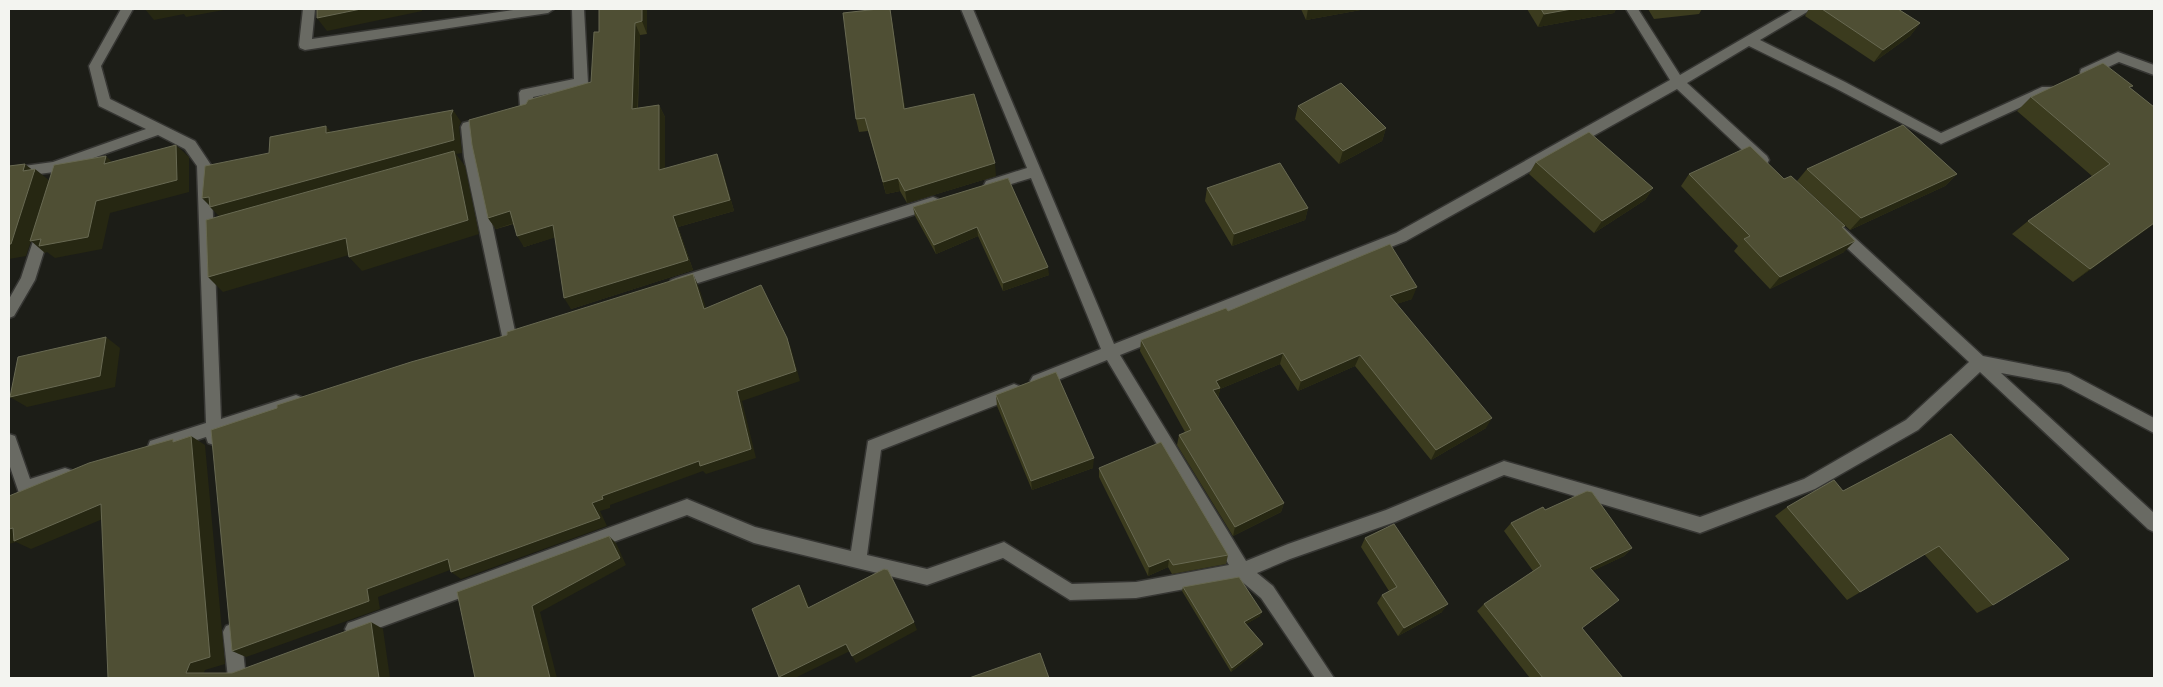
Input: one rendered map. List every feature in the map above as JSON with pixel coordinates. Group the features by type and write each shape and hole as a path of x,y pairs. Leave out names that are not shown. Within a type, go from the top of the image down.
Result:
{"street":[{"path":"127,9 95,66 104,102 190,145 204,165 211,230 213,428 215,448"},
{"path":"309,9 305,45 524,10 548,9"},
{"path":"509,336 466,158 468,127 527,110 526,93 581,83 578,9"},
{"path":"967,9 1110,352 1242,571 1267,592 1325,678"},
{"path":"1632,9 1678,82 1772,169"},
{"path":"858,561 874,446 1401,237 1678,82 1803,9"},
{"path":"1750,41 1840,85 1941,139 2056,86"},
{"path":"2074,78 2118,58 2154,70"},
{"path":"9,173 54,166 158,130"},
{"path":"60,180 65,162"},
{"path":"978,189 1035,171"},
{"path":"659,289 950,198"},
{"path":"9,312 28,280 48,216"},
{"path":"1829,222 2154,524"},
{"path":"490,342 528,330"},
{"path":"1980,362 2064,378 2154,426"},
{"path":"340,634 687,507 754,534 927,577 1004,550 1070,592 1136,590 1242,571 1288,552 1390,517 1504,468 1700,525 1808,484 1912,425 1980,362"},
{"path":"138,452 314,397"},
{"path":"9,441 25,488 81,470"},
{"path":"231,614 231,675 255,665"}],"building":[{"path":"317,9 361,9 317,18"},
{"path":"599,9 642,9 642,21 635,23 632,109 659,105 659,170 717,154 730,200 673,216 688,260 564,298 553,225 517,236 510,211 488,218 472,145 469,120 526,104 528,100 591,82 594,32 599,32"},
{"path":"890,9 904,109 974,94 995,163 905,191 898,178 883,182 865,118 856,119 843,13"},
{"path":"1541,9 1572,9 1544,14"},
{"path":"1822,9 1898,9 1920,23 1883,50"},
{"path":"2103,63 2133,86 2129,87 2154,107 2154,223 2090,269 2028,221 2110,164 2031,97"},
{"path":"1341,83 1386,128 1343,151 1298,106"},
{"path":"453,110 451,115 454,140 210,207 209,197 202,198 205,166 269,153 270,137 326,126 326,133"},
{"path":"1903,125 1957,174 1861,218 1807,169"},
{"path":"1589,132 1653,188 1602,221 1536,162"},
{"path":"176,145 177,180 96,201 88,237 39,246 41,239 30,241 54,165 106,156 104,164"},
{"path":"1750,146 1784,179 1791,176 1845,226 1842,227 1855,241 1780,277 1744,239 1750,236 1689,174"},
{"path":"454,151 468,220 349,257 346,238 208,277 206,220"},
{"path":"1280,163 1308,208 1234,234 1207,188"},
{"path":"25,164 23,171 35,169 11,244 9,244 9,166"},
{"path":"1008,178 1048,267 1003,283 977,227 934,245 913,207"},
{"path":"1390,244 1417,287 1390,296 1492,418 1436,450 1360,355 1301,381 1283,353 1216,381 1220,388 1213,390 1284,503 1235,527 1179,435 1191,430 1141,340 1226,308 1228,311"},
{"path":"693,274 704,309 761,285 787,338 796,371 737,391 751,449 700,466 699,461 602,496 603,499 592,503 600,518 451,572 448,559 367,589 369,601 232,651 211,430 277,408 277,405 411,362 507,335 507,332"},
{"path":"106,337 100,376 10,397 18,357"},
{"path":"1056,372 1094,458 1031,481 996,395"},
{"path":"1951,434 2069,559 1993,605 1939,546 1860,592 1787,507 1834,480 1843,491"},
{"path":"191,436 210,657 190,663 186,673 232,673 371,622 379,678 108,678 101,504 14,541 13,528 9,529 9,496 89,463 173,439 173,442"},
{"path":"1161,442 1228,555 1173,565 1169,559 1149,567 1099,468"},
{"path":"1587,491 1592,492 1632,548 1590,568 1619,600 1582,628 1623,678 1543,678 1484,604 1541,566 1511,523 1543,507 1545,510"},
{"path":"1394,524 1448,604 1404,628 1382,595 1397,587 1365,538"},
{"path":"609,536 620,558 532,606 550,678 475,678 457,592"},
{"path":"884,569 888,570 914,622 852,656 846,644 779,677 752,609 799,585 808,608"},
{"path":"1239,577 1262,612 1244,622 1263,644 1232,668 1183,587"},
{"path":"1040,653 1049,678 969,678"}]}
